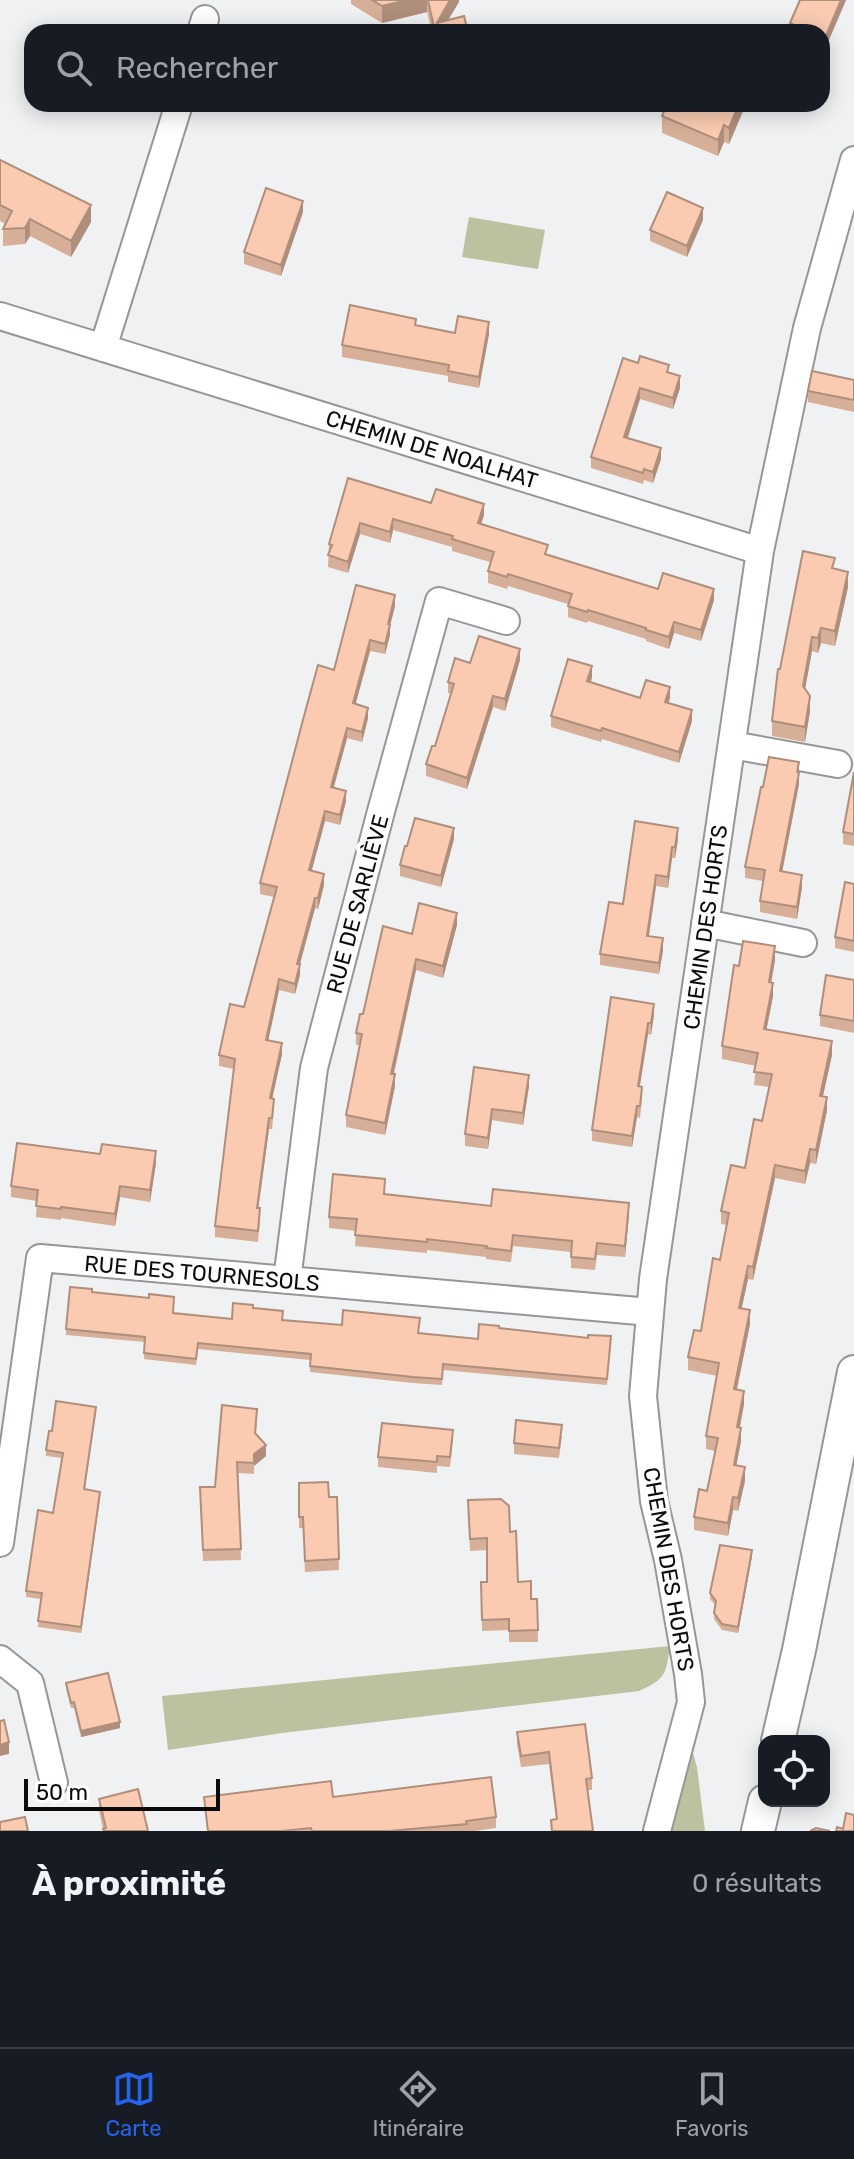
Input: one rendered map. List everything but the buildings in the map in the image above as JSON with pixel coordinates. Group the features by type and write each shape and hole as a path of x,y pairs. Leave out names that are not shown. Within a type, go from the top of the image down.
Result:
{"street":[{"path":"103,348 177,112"},
{"name":"CHEMIN DES HORTS","path":"657,1831 691,1702 652,1486 643,1396 653,1279 760,551 807,328 854,160"},
{"name":"CHEMIN DE NOALHAT","path":"0,316 760,551"},
{"name":"RUE DE SARLIÈVE","path":"287,1280 314,1068 439,601 506,621"},
{"path":"732,745 838,764"},
{"path":"705,923 803,943"},
{"name":"RUE DES TOURNESOLS","path":"0,1543 40,1258 650,1312"},
{"path":"779,1735 845,1468 854,1372"},
{"path":"0,1659 30,1683 54,1783"},
{"path":"758,1831 764,1807"}],"green space":[{"path":"469,217 545,230 538,269 462,257"},
{"path":"670,1646 660,1679 639,1691 282,1733 168,1750 162,1696"},
{"path":"687,1749 692,1750 697,1767 705,1831 667,1831"}]}
